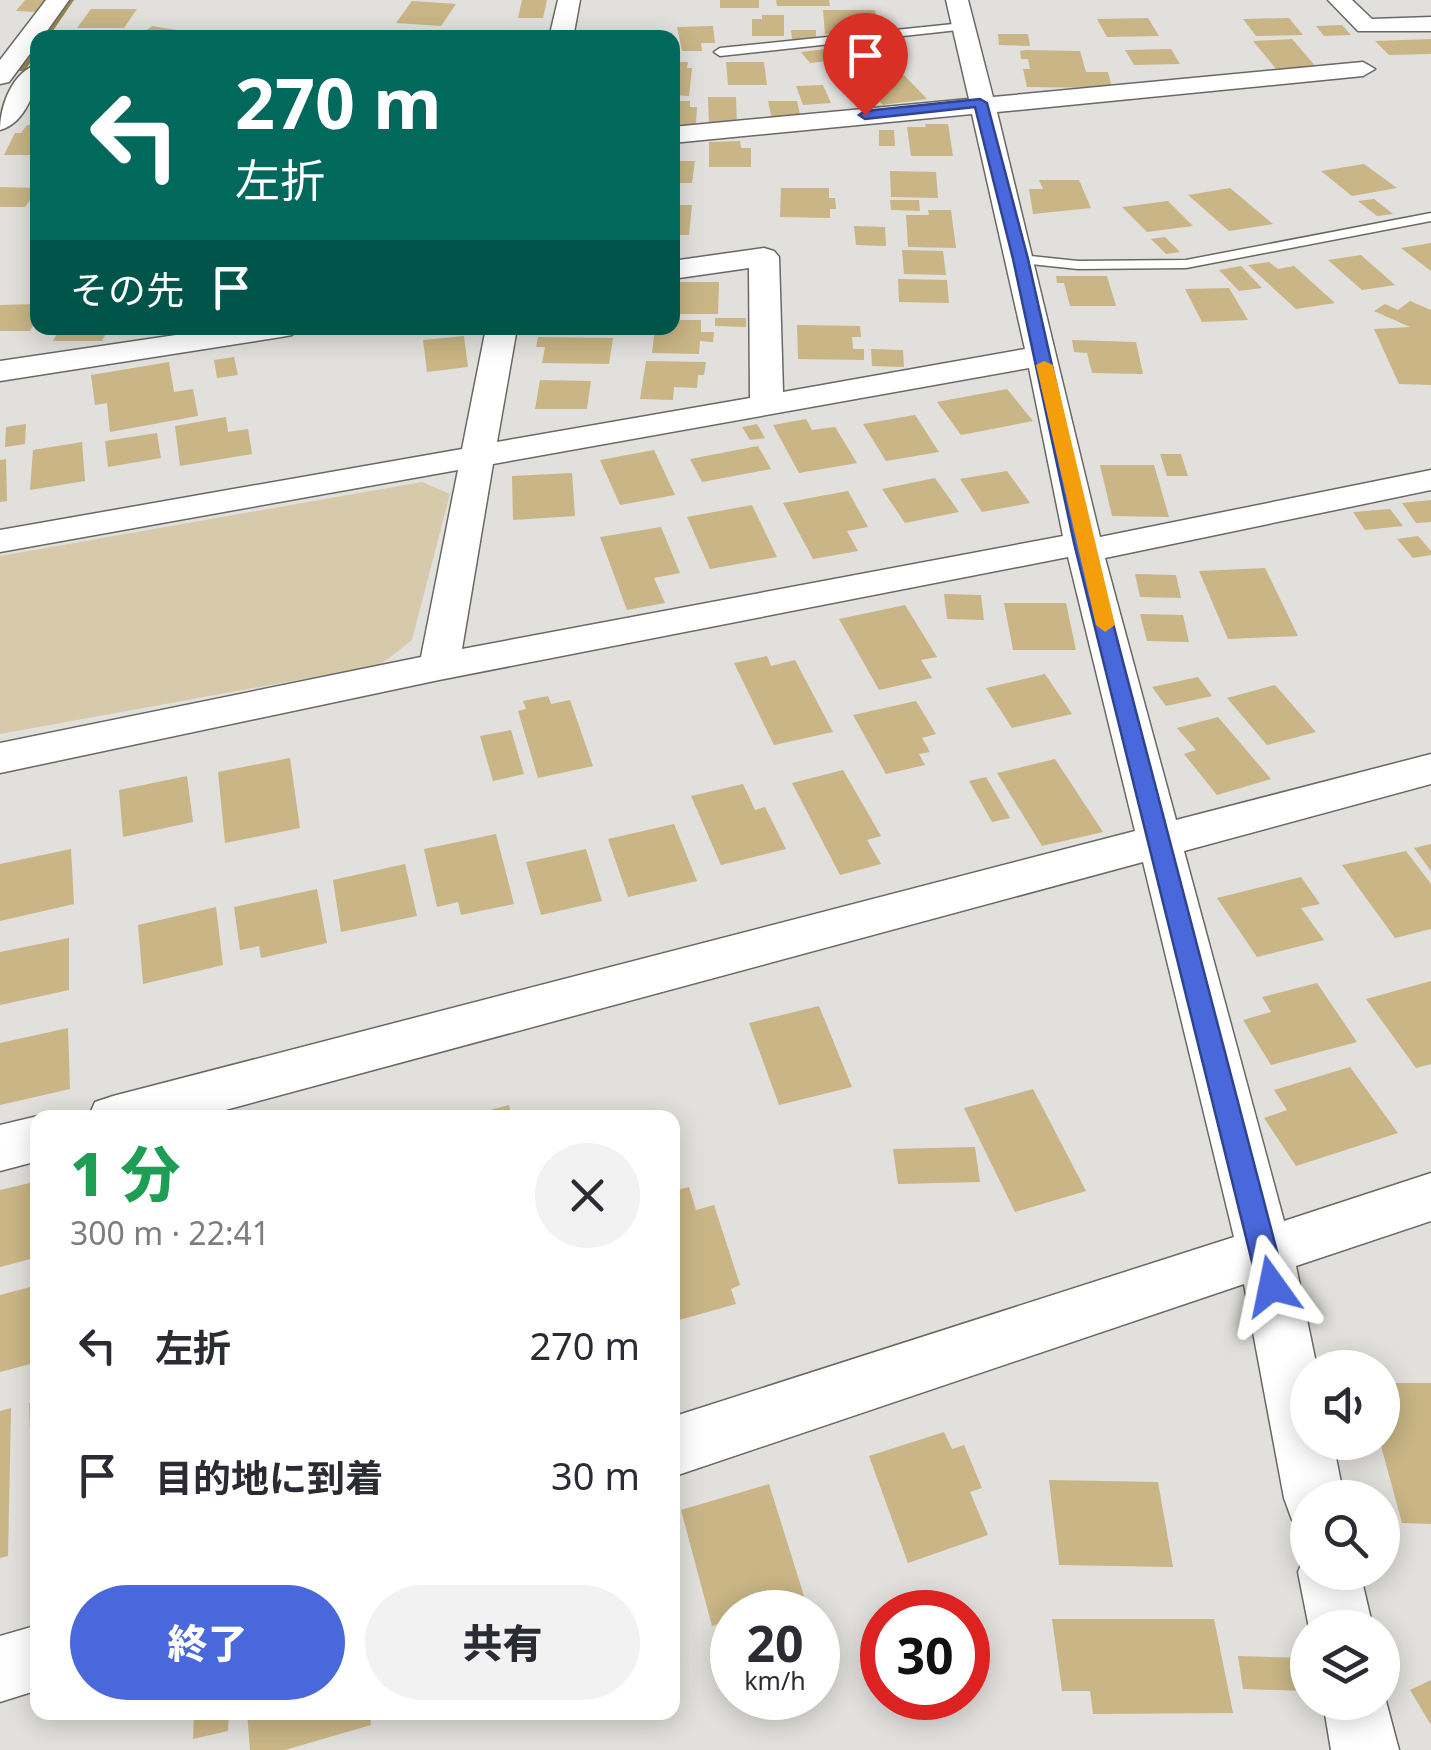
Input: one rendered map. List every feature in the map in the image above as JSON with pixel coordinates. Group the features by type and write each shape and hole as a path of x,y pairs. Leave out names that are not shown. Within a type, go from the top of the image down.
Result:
{"street":[{"path":"35,30 58,0"},
{"path":"563,30 569,0"},
{"path":"1339,0 1366,26 1431,24"},
{"path":"960,14 1085,547 1265,1251 1310,1480"},
{"path":"0,77 30,37"},
{"path":"680,134 1364,69"},
{"path":"0,86 30,79"},
{"path":"0,122 30,82"},
{"path":"680,269 764,257 768,403"},
{"path":"439,668 500,335"},
{"path":"0,371 166,336"},
{"path":"0,541 1042,356"},
{"path":"0,758 439,668 1431,480"},
{"path":"143,1110 1158,838 1431,769"},
{"path":"0,1148 30,1140"},
{"path":"680,1444 1431,1196"},
{"path":"0,1669 30,1660"},
{"path":"1359,1720 1365,1750"}],"lane":[{"path":"720,52 960,14"},
{"path":"1020,259 1078,264 1186,264 1431,217"}],"shaded area":[{"path":"422,482 450,494 412,640 380,665 0,734 0,556"}],"building":[{"path":"25,0 46,0 37,12 16,11"},
{"path":"522,0 547,0 543,18 518,18"},
{"path":"720,0 759,0 759,8 720,8"},
{"path":"776,0 829,0 830,6 777,6"},
{"path":"412,1 456,4 441,26 396,23"},
{"path":"91,9 137,9 124,28 77,28"},
{"path":"823,10 875,10 877,21 864,21 865,27 857,27 859,34 825,34"},
{"path":"762,15 784,15 784,36 752,36 752,19 762,19"},
{"path":"1148,18 1159,36 1107,37 1097,19"},
{"path":"1289,18 1303,35 1256,36 1243,19"},
{"path":"1342,25 1351,35 1324,36 1316,26"},
{"path":"713,26 715,43 701,43 702,51 682,51 677,27"},
{"path":"791,30 816,30 816,39 792,39"},
{"path":"998,34 1028,34 1030,46 999,45"},
{"path":"1292,39 1318,69 1277,70 1253,41"},
{"path":"1431,39 1431,54 1389,55 1375,41"},
{"path":"849,46 865,65 834,69 827,61 810,63 801,52"},
{"path":"1171,49 1180,64 1134,65 1125,50"},
{"path":"1020,51 1080,51 1086,72 1108,72 1112,88 1027,87 1023,69 1030,69 1028,59 1021,59"},
{"path":"680,62 688,62 687,68 692,68 689,96 680,95"},
{"path":"726,62 764,62 767,85 728,85"},
{"path":"904,75 927,99 883,105 862,81"},
{"path":"823,85 831,103 803,105 796,86"},
{"path":"708,97 736,97 737,126 709,126"},
{"path":"680,101 690,101 690,107 697,107 696,124 680,127"},
{"path":"768,101 797,101 801,119 772,120"},
{"path":"925,124 948,124 953,156 911,156 907,127 926,127"},
{"path":"30,125 30,155 4,155 15,133"},
{"path":"879,130 894,130 895,146 879,146"},
{"path":"740,141 741,148 751,148 751,167 709,167 709,142"},
{"path":"680,161 695,161 692,183 680,183"},
{"path":"1364,164 1397,188 1352,196 1321,171"},
{"path":"890,171 936,172 938,198 891,197"},
{"path":"1039,180 1079,180 1091,208 1033,214 1029,189 1043,189"},
{"path":"0,187 30,188 30,200 25,207 0,207"},
{"path":"781,188 829,188 829,198 835,198 836,209 830,209 830,218 780,217"},
{"path":"1230,188 1273,224 1229,231 1188,195"},
{"path":"1374,199 1393,214 1377,216 1358,201"},
{"path":"890,200 919,200 920,211 891,210"},
{"path":"1168,201 1193,226 1147,232 1122,207"},
{"path":"680,205 692,205 689,235 680,235"},
{"path":"928,210 951,210 956,248 908,247 906,215 929,215"},
{"path":"854,226 885,227 886,246 856,245"},
{"path":"1165,237 1180,252 1166,254 1151,239"},
{"path":"1431,243 1431,271 1401,248"},
{"path":"902,250 943,251 946,275 904,274"},
{"path":"1361,255 1395,285 1362,290 1328,260"},
{"path":"1269,262 1278,269 1294,266 1335,303 1296,309 1248,265"},
{"path":"1241,266 1262,288 1239,291 1219,270"},
{"path":"1056,276 1107,276 1116,306 1070,306 1064,283 1057,283"},
{"path":"898,279 947,280 949,303 899,302"},
{"path":"680,282 719,282 718,314 680,314"},
{"path":"1229,288 1248,320 1202,322 1185,289"},
{"path":"1410,301 1431,310 1431,385 1399,384 1374,329 1410,327 1374,311 1385,304 1398,310"},
{"path":"30,304 30,331 0,331 0,305"},
{"path":"715,318 746,318 746,327 715,326"},
{"path":"680,320 701,320 701,332 714,332 713,342 700,341 699,354 652,353 654,335 680,335"},
{"path":"797,325 860,326 861,337 852,337 853,349 864,349 864,360 798,359"},
{"path":"56,335 105,335 102,341 53,341"},
{"path":"464,336 468,367 427,372 423,340"},
{"path":"538,337 613,338 609,364 542,363 545,347 536,347"},
{"path":"1072,340 1136,342 1143,374 1092,373 1087,353 1074,352"},
{"path":"871,349 903,350 904,367 872,366"},
{"path":"234,357 238,375 217,378 214,360"},
{"path":"646,361 706,362 704,375 698,375 697,388 674,387 673,400 640,399"},
{"path":"169,362 174,392 193,389 198,416 110,432 107,403 95,405 91,375"},
{"path":"540,380 591,381 587,409 535,409"},
{"path":"1007,389 1033,421 961,435 937,402"},
{"path":"915,415 939,452 886,461 863,424"},
{"path":"226,417 228,432 248,429 252,454 180,466 175,426"},
{"path":"806,419 812,430 835,427 857,463 799,473 773,425"},
{"path":"26,424 25,444 5,447 6,427"},
{"path":"757,424 765,438 750,440 742,427"},
{"path":"157,433 161,458 108,467 105,441"},
{"path":"82,442 85,481 30,490 33,450"},
{"path":"758,446 771,469 702,482 690,459"},
{"path":"654,450 675,495 620,505 600,460"},
{"path":"1160,454 1181,454 1188,476 1167,476"},
{"path":"6,459 7,501 0,502 0,460"},
{"path":"1100,465 1154,465 1169,517 1112,516"},
{"path":"1007,471 1030,503 982,512 960,479"},
{"path":"572,473 575,516 513,520 512,476"},
{"path":"935,478 959,512 905,523 882,489"},
{"path":"848,491 868,527 847,531 858,551 813,559 783,503"},
{"path":"1431,500 1431,522 1416,523 1402,503"},
{"path":"752,505 777,557 710,569 687,517"},
{"path":"1390,509 1403,526 1365,530 1353,512"},
{"path":"661,527 680,573 654,578 665,603 627,610 600,537"},
{"path":"1418,536 1431,555 1413,558 1397,539"},
{"path":"1265,568 1298,636 1228,639 1199,571"},
{"path":"1135,574 1176,575 1181,598 1140,597"},
{"path":"944,594 981,595 984,620 947,619"},
{"path":"1004,603 1066,603 1076,650 1013,650"},
{"path":"905,605 937,657 921,660 932,678 879,690 839,619"},
{"path":"1140,614 1183,615 1189,642 1147,641"},
{"path":"767,656 771,666 795,660 833,732 774,745 734,663"},
{"path":"1045,674 1072,714 1012,728 986,688"},
{"path":"1198,677 1212,696 1166,706 1152,687"},
{"path":"1275,685 1316,732 1267,745 1227,698"},
{"path":"548,696 551,704 570,700 593,766 538,778 518,711 526,709 523,701"},
{"path":"916,701 936,734 922,738 930,752 919,754 925,765 886,774 853,715"},
{"path":"1218,717 1271,779 1217,795 1184,754 1196,750 1177,728"},
{"path":"511,730 524,774 493,781 480,736"},
{"path":"290,758 300,828 225,843 218,772"},
{"path":"1055,759 1103,832 1042,846 997,773"},
{"path":"843,770 881,836 867,840 881,864 840,875 792,783"},
{"path":"187,776 193,822 123,837 119,790"},
{"path":"986,777 1010,818 992,822 969,781"},
{"path":"743,784 755,810 765,807 786,849 721,865 691,796"},
{"path":"674,824 697,881 628,897 608,839"},
{"path":"496,834 514,904 461,915 458,902 437,907 424,849"},
{"path":"1431,844 1431,871 1414,848"},
{"path":"71,849 74,904 0,921 0,864"},
{"path":"586,849 602,901 541,915 526,862"},
{"path":"1406,851 1431,884 1431,929 1395,938 1342,865"},
{"path":"405,864 417,916 341,932 333,880"},
{"path":"1301,877 1320,904 1301,908 1324,940 1257,957 1217,898"},
{"path":"317,889 327,943 261,958 259,946 240,950 234,907"},
{"path":"216,907 223,965 143,984 138,925"},
{"path":"69,938 69,990 0,1005 0,952"},
{"path":"1431,981 1431,1064 1416,1068 1366,999"},
{"path":"1317,983 1357,1042 1271,1065 1243,1020 1271,1012 1262,997"},
{"path":"819,1006 852,1087 779,1105 749,1023"},
{"path":"68,1028 70,1089 0,1105 0,1043"},
{"path":"1350,1067 1398,1133 1296,1166 1264,1118 1287,1110 1274,1090"},
{"path":"1033,1089 1086,1191 1015,1212 964,1108"},
{"path":"975,1147 980,1182 898,1184 893,1149"},
{"path":"30,1183 30,1259 0,1267 0,1190"},
{"path":"689,1187 696,1210 714,1205 740,1285 731,1289 736,1304 680,1320 680,1189"},
{"path":"30,1287 30,1364 0,1372 0,1295"},
{"path":"1400,1383 1431,1383 1431,1524 1402,1523 1400,1480 1390,1480 1385,1460 1400,1460"},
{"path":"11,1408 8,1556 0,1558 0,1411"},
{"path":"944,1432 952,1449 964,1445 982,1488 970,1492 988,1535 908,1563 869,1456"},
{"path":"1049,1480 1158,1482 1173,1567 1059,1565"},
{"path":"769,1484 802,1590 710,1590 710,1619 681,1510"},
{"path":"1052,1619 1214,1619 1233,1713 1093,1714 1090,1691 1062,1691"},
{"path":"1238,1656 1290,1658 1290,1690 1243,1689"},
{"path":"1431,1680 1431,1725 1410,1690"},
{"path":"194,1720 229,1720 228,1731 193,1739"},
{"path":"248,1720 371,1720 371,1725 285,1750 250,1750"}],"waterway":[{"path":"49,30 70,0"},
{"path":"21,69 30,57"}],"slow traffic":[{"path":"1044,365 1105,625"}],"route":[{"path":"865,115 980,103 1020,259 1083,543 1272,1286"}]}
